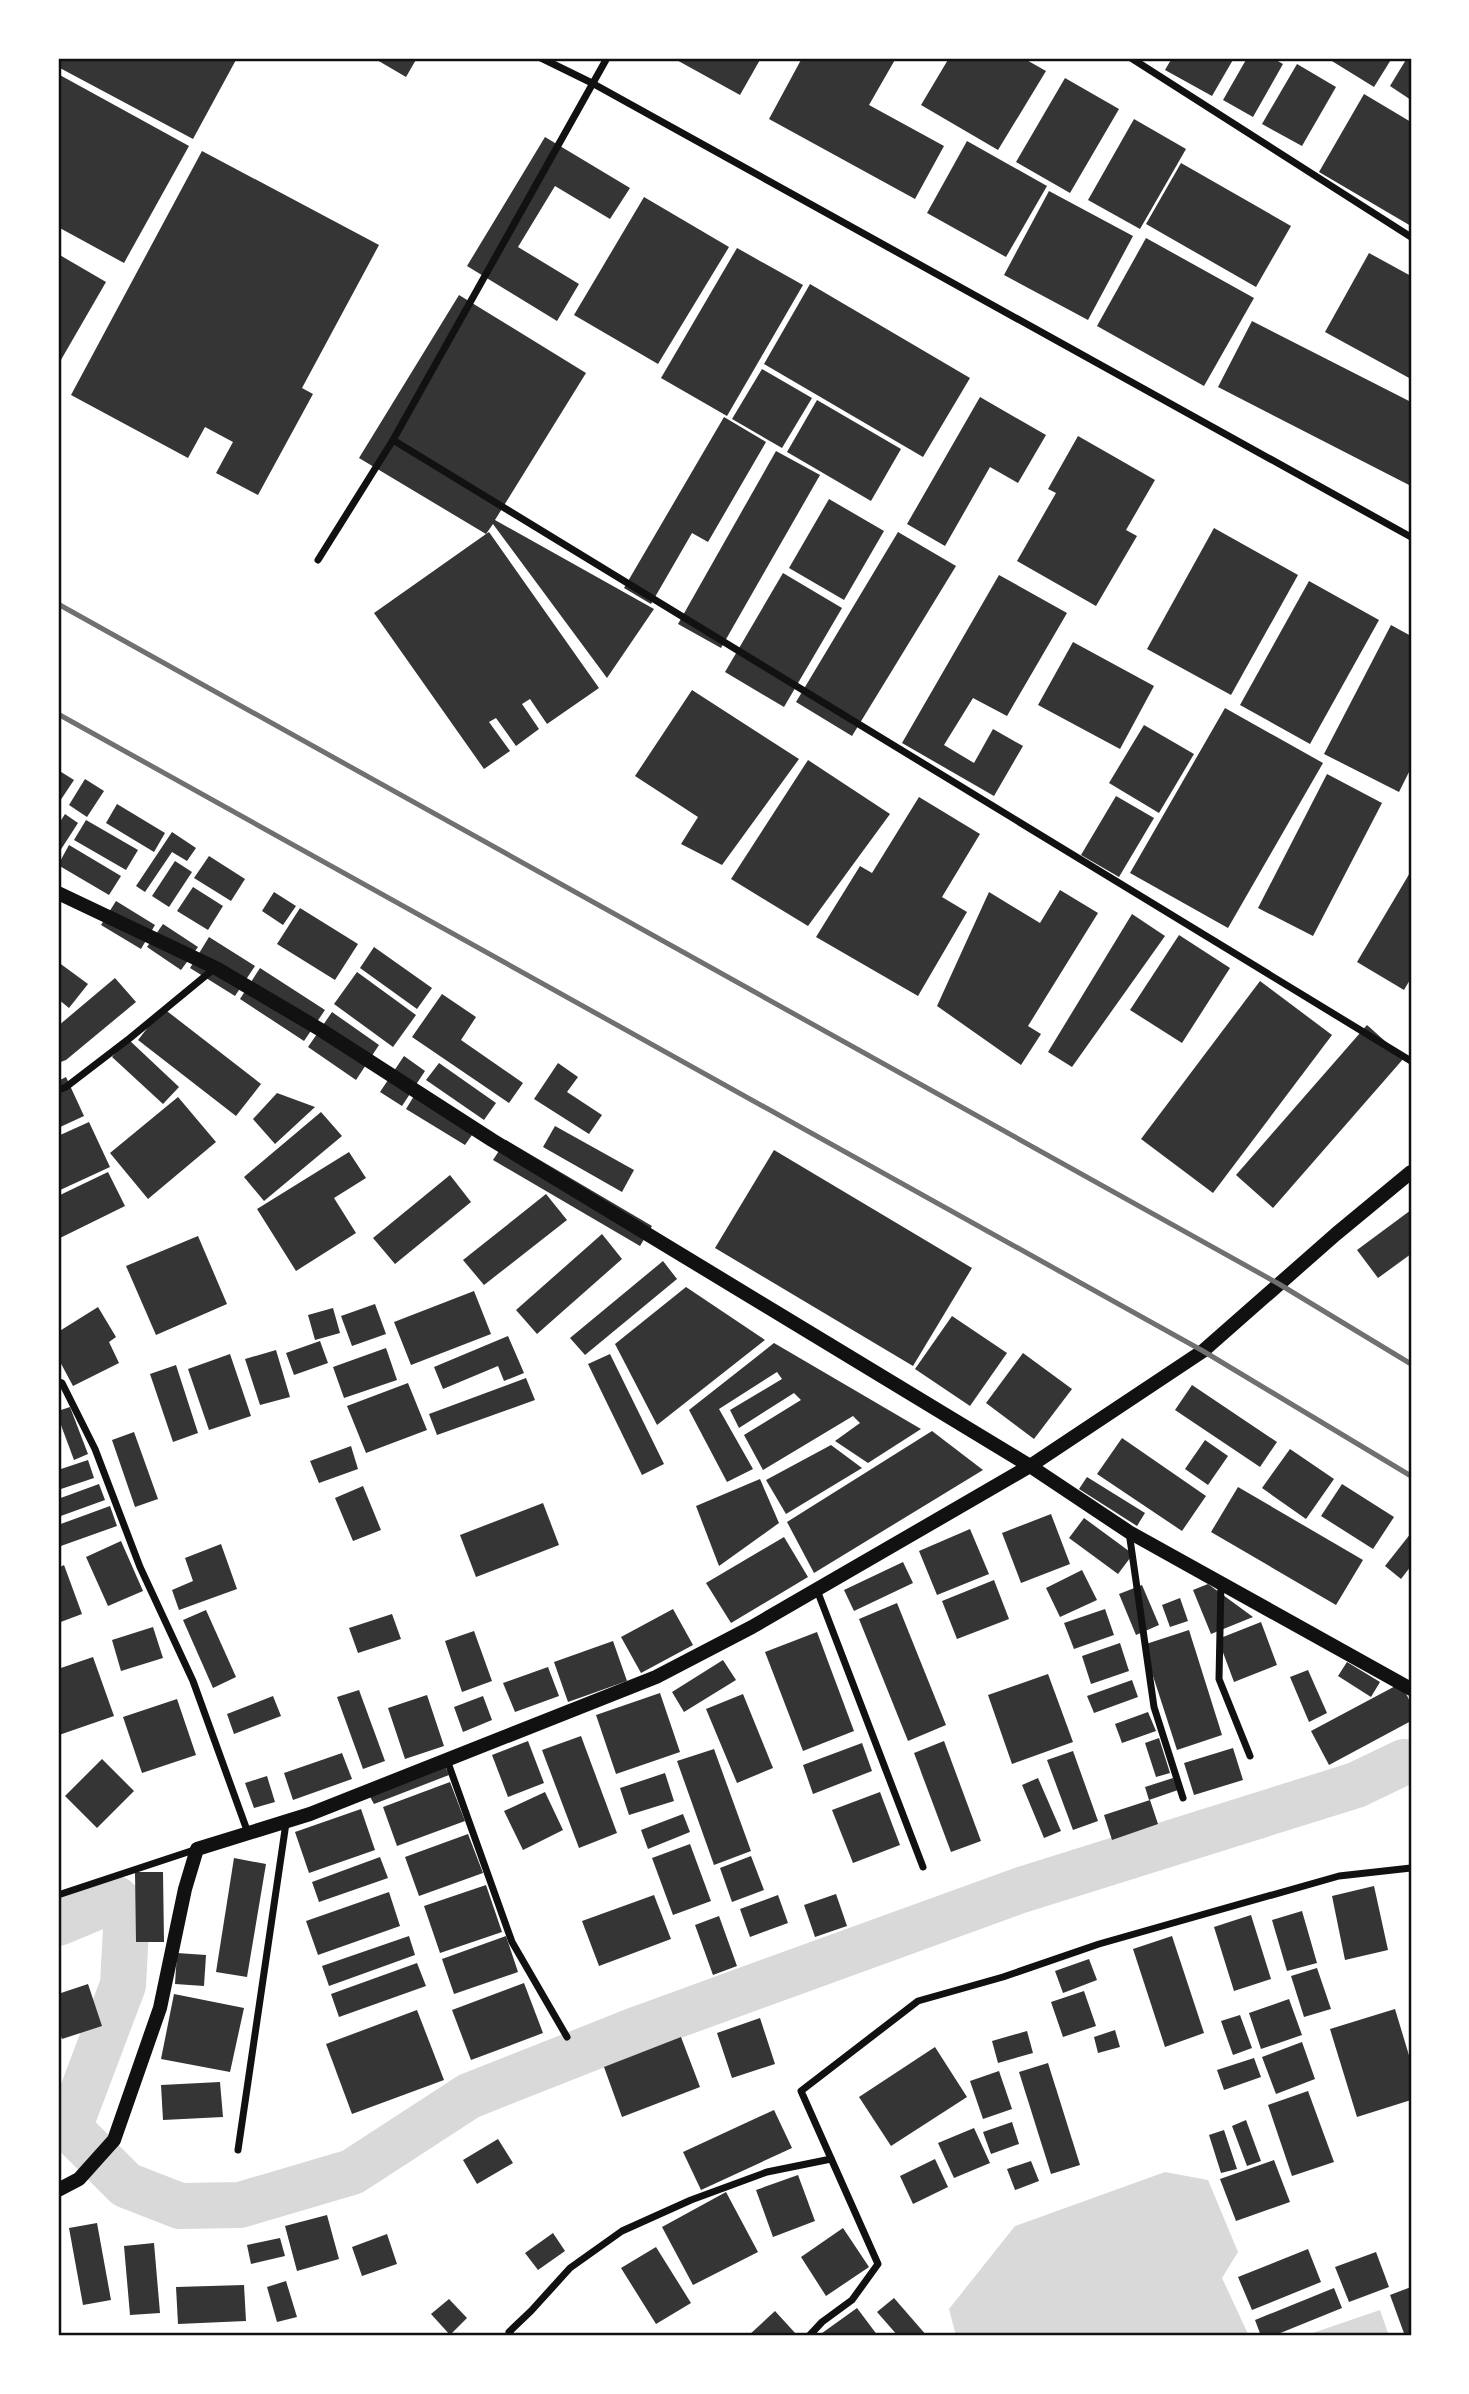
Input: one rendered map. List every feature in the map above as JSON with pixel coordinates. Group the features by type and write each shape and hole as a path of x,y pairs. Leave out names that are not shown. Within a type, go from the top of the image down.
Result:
{"main road":[{"path":"58,893 216,968 321,1030 640,1231 1030,1466 1129,1532 1411,1689"},
{"path":"58,2190 79,2179 114,2140 160,2008 185,1889 197,1849 286,1822 656,1677 817,1590 1030,1466 1203,1351 1411,1172"}],"street":[{"path":"541,58 592,83 1411,537"},
{"path":"318,560 393,440 607,58"},
{"path":"1131,58 1411,237"},
{"path":"393,440 1411,1060"},
{"path":"58,1090 66,1087 130,1038 216,968"},
{"path":"58,1382 62,1383 95,1449 140,1567 193,1681 249,1834"},
{"path":"1129,1532 1154,1707 1183,1798"},
{"path":"1222,1582 1219,1679 1250,1756"},
{"path":"817,1590 923,1867"},
{"path":"447,1760 512,1942 567,2037"},
{"path":"238,2150 286,1822"},
{"path":"58,1895 197,1849"},
{"path":"809,2336 822,2322 852,2300 878,2264 801,2091 918,2001 1003,1977 1099,1944 1325,1880 1411,1868"},
{"path":"512,2336 509,2332 570,2268 622,2231 691,2200 768,2172 831,2159"}],"shaded area":[{"path":"1165,2172 1208,2180 1238,2252 1222,2278 1249,2336 956,2336 949,2309 1015,2226"},
{"path":"1380,2310 1389,2336 1304,2336"}],"building":[{"path":"58,58 237,58 193,139 58,67"},
{"path":"417,58 406,77 377,60"},
{"path":"673,58 761,58 740,95"},
{"path":"802,58 896,58 869,105 944,146 915,199 769,119"},
{"path":"949,58 1023,58 1046,71 998,150 921,105"},
{"path":"1172,58 1234,58 1212,96 1165,70"},
{"path":"1247,58 1277,58 1276,60 1283,64 1253,117 1223,100"},
{"path":"1327,58 1392,58 1374,87"},
{"path":"1407,58 1411,58 1411,100 1390,86"},
{"path":"1297,64 1336,87 1302,146 1262,124"},
{"path":"58,74 189,146 124,263 58,227"},
{"path":"1065,78 1119,109 1070,193 1016,162"},
{"path":"1364,94 1411,122 1411,226 1319,172"},
{"path":"1134,119 1186,149 1140,229 1088,200"},
{"path":"545,137 630,188 610,219 555,186 518,247 579,284 557,321 467,266"},
{"path":"967,141 1047,186 1006,257 927,213"},
{"path":"202,151 379,245 302,388 313,394 258,495 216,473 233,442 205,427 188,458 71,395"},
{"path":"1181,163 1291,226 1256,287 1146,224"},
{"path":"1049,191 1133,236 1088,320 1004,275"},
{"path":"644,197 729,247 658,364 574,315"},
{"path":"1146,238 1254,298 1204,386 1097,326"},
{"path":"737,248 803,285 727,416 661,378"},
{"path":"1369,253 1411,276 1411,379 1325,332"},
{"path":"58,254 106,282 58,365"},
{"path":"810,284 970,378 923,457 764,364"},
{"path":"459,295 586,373 495,520 654,609 607,678 493,524 486,534 359,458"},
{"path":"1252,321 1411,402 1411,486 1218,387"},
{"path":"762,369 812,398 782,448 732,419"},
{"path":"980,397 1046,435 1018,483 990,467 945,546 907,524"},
{"path":"817,400 901,449 871,501 787,452"},
{"path":"724,417 766,442 708,542 692,533 651,604 624,588"},
{"path":"1078,436 1155,480 1126,530 1137,536 1096,606 1017,561 1056,493 1048,489"},
{"path":"776,451 820,475 721,648 678,624"},
{"path":"829,499 884,531 844,600 789,568"},
{"path":"1214,528 1298,575 1231,695 1147,649"},
{"path":"489,532 599,688 547,724 530,699 522,704 539,729 516,746 496,718 489,722 510,751 484,769 374,613"},
{"path":"898,532 956,566 852,736 796,702"},
{"path":"783,573 842,608 784,707 725,672"},
{"path":"999,575 1067,613 1007,716 973,698 944,745 974,763 993,729 1023,746 994,796 902,743"},
{"path":"1309,581 1379,620 1310,744 1240,705"},
{"path":"1391,625 1411,636 1411,768 1399,792 1324,754"},
{"path":"1073,642 1154,686 1120,749 1038,705"},
{"path":"692,690 799,759 722,865 681,844 698,817 635,776"},
{"path":"1225,708 1323,763 1228,928 1130,873"},
{"path":"1144,725 1194,754 1159,813 1109,783"},
{"path":"808,760 890,814 808,926 731,879"},
{"path":"58,770 74,780 58,804"},
{"path":"1327,774 1382,803 1313,936 1258,908"},
{"path":"85,779 104,791 87,817 69,805"},
{"path":"1116,796 1154,818 1119,877 1081,855"},
{"path":"919,797 980,834 942,897 967,912 918,996 816,937 860,866 872,873"},
{"path":"117,804 165,833 154,852 106,823"},
{"path":"65,814 78,823 58,854 58,825"},
{"path":"86,820 138,850 126,870 74,840"},
{"path":"172,832 196,848 187,861 172,852 145,892 136,886"},
{"path":"69,845 121,876 109,895 58,865"},
{"path":"209,856 245,879 231,901 194,878"},
{"path":"175,861 192,872 169,907 152,896"},
{"path":"1411,871 1411,978 1404,990 1357,962"},
{"path":"193,887 223,906 208,930 177,911"},
{"path":"1060,890 1098,913 1028,1026 1041,1034 1021,1065 937,1006 989,892 1040,923"},
{"path":"274,892 296,906 283,925 262,911"},
{"path":"116,901 155,925 141,949 101,925"},
{"path":"300,908 358,944 335,980 277,944"},
{"path":"1132,914 1165,936 1072,1067 1048,1052"},
{"path":"163,924 198,947 181,970 147,947"},
{"path":"1179,935 1230,968 1182,1043 1130,1010"},
{"path":"209,937 255,966 235,996 190,968"},
{"path":"374,947 432,988 417,1009 360,968"},
{"path":"58,962 88,984 69,1008 58,999"},
{"path":"260,968 325,1010 304,1041 240,999"},
{"path":"357,972 416,1015 393,1047 334,1004"},
{"path":"115,978 136,1002 66,1060 58,1063 58,1026"},
{"path":"1260,981 1332,1035 1213,1193 1141,1139"},
{"path":"442,994 476,1017 461,1040 523,1083 509,1103 412,1037"},
{"path":"163,1008 261,1084 236,1116 138,1040"},
{"path":"332,1012 379,1045 356,1080 308,1047"},
{"path":"1367,1025 1404,1058 1273,1208 1236,1175"},
{"path":"128,1039 179,1087 163,1104 112,1057"},
{"path":"404,1056 425,1071 402,1106 380,1092"},
{"path":"439,1063 496,1103 484,1120 426,1080"},
{"path":"558,1063 578,1077 567,1092 602,1115 589,1134 534,1099"},
{"path":"66,1077 84,1116 58,1128 58,1081"},
{"path":"419,1088 479,1125 465,1145 406,1109"},
{"path":"277,1093 315,1107 275,1144 253,1119"},
{"path":"178,1097 216,1142 148,1199 110,1153"},
{"path":"321,1112 342,1136 264,1201 244,1177"},
{"path":"89,1122 110,1167 58,1191 58,1136"},
{"path":"555,1126 634,1170 622,1192 543,1147"},
{"path":"506,1140 652,1226 640,1246 493,1160"},
{"path":"774,1150 972,1268 913,1366 715,1248"},
{"path":"349,1152 366,1178 334,1198 356,1233 296,1271 257,1209"},
{"path":"108,1172 125,1206 58,1239 58,1196"},
{"path":"450,1175 471,1202 395,1264 373,1238"},
{"path":"546,1194 567,1220 484,1285 463,1260"},
{"path":"1411,1210 1411,1254 1378,1278 1357,1250"},
{"path":"602,1234 622,1259 537,1334 516,1310"},
{"path":"198,1236 227,1304 156,1335 126,1266"},
{"path":"663,1261 677,1279 585,1355 570,1338"},
{"path":"686,1287 765,1340 657,1425 615,1344"},
{"path":"474,1291 491,1334 411,1365 394,1322"},
{"path":"375,1304 386,1334 352,1346 341,1316"},
{"path":"98,1307 116,1337 109,1342 119,1363 73,1386 58,1358 58,1332"},
{"path":"333,1308 340,1333 315,1340 308,1315"},
{"path":"952,1316 1007,1353 970,1406 915,1369"},
{"path":"508,1336 524,1373 504,1381 498,1366 443,1389 434,1367"},
{"path":"320,1341 328,1363 294,1375 286,1353"},
{"path":"774,1343 921,1429 868,1463 835,1441 860,1423 853,1416 763,1470 744,1435 801,1400 794,1393 739,1428 730,1410 782,1379 777,1372 719,1409 753,1469 727,1482 689,1410"},
{"path":"386,1348 397,1380 344,1398 333,1367"},
{"path":"276,1350 290,1397 260,1405 245,1359"},
{"path":"1023,1353 1072,1389 1034,1439 986,1403"},
{"path":"230,1354 251,1416 209,1430 188,1369"},
{"path":"610,1354 664,1464 642,1475 588,1364"},
{"path":"176,1365 198,1433 173,1442 150,1374"},
{"path":"526,1378 535,1400 437,1435 429,1414"},
{"path":"408,1383 427,1430 366,1453 347,1406"},
{"path":"1192,1385 1277,1442 1260,1467 1175,1410"},
{"path":"70,1407 88,1454 74,1460 58,1417 58,1411"},
{"path":"932,1431 983,1470 814,1573 787,1522"},
{"path":"134,1432 158,1499 135,1507 112,1440"},
{"path":"1122,1438 1206,1496 1182,1531 1097,1474"},
{"path":"1205,1440 1228,1456 1208,1485 1185,1469"},
{"path":"831,1445 862,1468 786,1514 766,1480"},
{"path":"351,1446 358,1469 319,1483 310,1461"},
{"path":"1290,1449 1334,1479 1306,1519 1262,1488"},
{"path":"88,1460 94,1478 58,1490 58,1470"},
{"path":"1087,1477 1145,1513 1137,1526 1079,1489"},
{"path":"760,1479 779,1523 719,1566 696,1506"},
{"path":"99,1484 105,1500 58,1517 58,1499"},
{"path":"1342,1484 1394,1517 1373,1549 1321,1516"},
{"path":"363,1486 381,1530 353,1541 335,1498"},
{"path":"1238,1487 1363,1560 1336,1605 1211,1532"},
{"path":"543,1503 559,1545 476,1577 460,1535"},
{"path":"110,1506 117,1526 58,1547 58,1525"},
{"path":"1051,1514 1070,1564 1021,1583 1002,1533"},
{"path":"1084,1518 1133,1554 1118,1574 1069,1538"},
{"path":"970,1529 989,1574 937,1595 919,1551"},
{"path":"1411,1533 1411,1566 1401,1579 1385,1566"},
{"path":"784,1537 808,1577 731,1623 706,1583"},
{"path":"121,1541 143,1591 108,1606 86,1557"},
{"path":"221,1544 237,1589 179,1610 172,1590 193,1581 185,1558"},
{"path":"903,1562 913,1583 854,1611 844,1590"},
{"path":"64,1565 82,1614 58,1623 58,1568"},
{"path":"1082,1570 1097,1600 1060,1617 1046,1588"},
{"path":"994,1580 1009,1619 957,1639 942,1601"},
{"path":"1208,1584 1253,1617 1211,1634 1193,1590"},
{"path":"1142,1585 1159,1625 1136,1635 1119,1594"},
{"path":"1180,1598 1188,1621 1170,1627 1162,1605"},
{"path":"897,1603 946,1725 908,1741 859,1619"},
{"path":"673,1609 693,1645 641,1673 621,1637"},
{"path":"1105,1609 1114,1635 1074,1649 1064,1623"},
{"path":"206,1610 236,1677 213,1688 183,1620"},
{"path":"392,1614 401,1639 358,1653 349,1628"},
{"path":"1261,1622 1277,1665 1234,1682 1218,1639"},
{"path":"153,1627 163,1658 121,1671 112,1640"},
{"path":"1189,1630 1222,1735 1177,1750 1143,1645"},
{"path":"474,1631 492,1681 462,1692 445,1641"},
{"path":"817,1632 854,1731 803,1751 765,1652"},
{"path":"613,1641 627,1681 568,1702 554,1662"},
{"path":"1120,1643 1129,1671 1091,1684 1082,1656"},
{"path":"93,1657 114,1716 59,1735 58,1669"},
{"path":"723,1660 736,1680 684,1712 672,1692"},
{"path":"1347,1662 1380,1682 1371,1697 1338,1676"},
{"path":"548,1667 559,1696 515,1712 503,1683"},
{"path":"1308,1670 1327,1713 1309,1722 1290,1677"},
{"path":"1048,1674 1073,1742 1012,1764 988,1695"},
{"path":"1132,1680 1138,1697 1094,1713 1087,1696"},
{"path":"1401,1683 1411,1704 1411,1721 1329,1765 1311,1731"},
{"path":"359,1690 385,1761 363,1769 337,1697"},
{"path":"660,1693 680,1752 616,1774 596,1715"},
{"path":"743,1694 773,1768 737,1783 706,1709"},
{"path":"427,1695 444,1746 405,1759 388,1708"},
{"path":"273,1696 281,1716 234,1734 227,1714"},
{"path":"483,1696 492,1720 463,1732 454,1707"},
{"path":"177,1699 196,1755 142,1773 123,1717"},
{"path":"1148,1712 1156,1731 1122,1743 1115,1724"},
{"path":"581,1736 617,1833 579,1848 542,1750"},
{"path":"1159,1738 1170,1773 1156,1777 1145,1743"},
{"path":"528,1741 544,1783 508,1797 492,1755"},
{"path":"944,1741 981,1841 951,1852 914,1753"},
{"path":"862,1743 872,1771 813,1794 803,1765"},
{"path":"1233,1748 1243,1780 1194,1795 1184,1763"},
{"path":"714,1749 751,1851 714,1865 677,1761"},
{"path":"1073,1751 1098,1821 1073,1830 1047,1760"},
{"path":"342,1753 352,1779 293,1800 284,1773"},
{"path":"102,1759 134,1791 97,1828 65,1796"},
{"path":"445,1766 449,1775 374,1804 369,1795"},
{"path":"665,1773 674,1801 629,1815 620,1788"},
{"path":"267,1776 275,1802 254,1808 245,1783"},
{"path":"1038,1778 1061,1831 1044,1838 1022,1785"},
{"path":"1173,1778 1178,1790 1149,1800 1145,1787"},
{"path":"450,1782 465,1821 397,1846 383,1807"},
{"path":"545,1792 563,1830 523,1850 504,1811"},
{"path":"880,1792 900,1845 853,1863 832,1810"},
{"path":"1150,1800 1158,1824 1112,1840 1104,1815"},
{"path":"361,1809 375,1850 309,1873 295,1832"},
{"path":"683,1814 690,1832 648,1849 641,1830"},
{"path":"468,1834 483,1873 419,1896 405,1857"},
{"path":"690,1844 711,1901 673,1915 652,1858"},
{"path":"751,1856 764,1890 732,1902 720,1868"},
{"path":"380,1857 388,1878 319,1902 312,1882"},
{"path":"234,1858 266,1864 247,1977 216,1972"},
{"path":"135,1872 163,1872 164,1942 136,1942"},
{"path":"486,1885 502,1932 440,1953 424,1906"},
{"path":"1374,1886 1388,1950 1345,1960 1332,1896"},
{"path":"389,1892 400,1926 318,1955 306,1921"},
{"path":"836,1894 847,1926 815,1937 804,1905"},
{"path":"654,1895 671,1939 599,1966 582,1921"},
{"path":"778,1895 788,1923 750,1937 740,1909"},
{"path":"1302,1911 1317,1963 1287,1971 1272,1920"},
{"path":"1251,1915 1271,1979 1234,1991 1214,1927"},
{"path":"719,1916 737,1966 713,1975 695,1925"},
{"path":"409,1936 415,1955 329,1986 322,1966"},
{"path":"506,1936 518,1972 454,1994 442,1959"},
{"path":"1172,1936 1204,2033 1165,2047 1133,1949"},
{"path":"177,1953 206,1955 204,1986 175,1984"},
{"path":"1089,1959 1097,1980 1063,1993 1055,1971"},
{"path":"417,1963 426,1986 339,2017 331,1994"},
{"path":"1317,1968 1331,2009 1304,2017 1291,1976"},
{"path":"524,1983 543,2033 471,2060 452,2010"},
{"path":"88,1984 102,2026 62,2039 58,2028 58,1994"},
{"path":"1084,1991 1096,2026 1063,2037 1051,2002"},
{"path":"174,1994 244,2008 230,2072 161,2059"},
{"path":"1289,1999 1302,2035 1261,2049 1249,2013"},
{"path":"1395,2009 1411,2062 1411,2100 1357,2117 1330,2029"},
{"path":"417,2010 444,2080 352,2114 326,2044"},
{"path":"1240,2015 1252,2048 1233,2055 1221,2021"},
{"path":"760,2018 775,2064 732,2078 717,2033"},
{"path":"1115,2030 1120,2047 1098,2053 1094,2037"},
{"path":"1027,2031 1033,2053 998,2063 992,2041"},
{"path":"681,2037 700,2087 622,2117 604,2067"},
{"path":"1302,2042 1315,2079 1276,2094 1262,2057"},
{"path":"935,2047 967,2097 891,2146 859,2097"},
{"path":"1254,2058 1261,2077 1224,2090 1217,2070"},
{"path":"1048,2063 1080,2165 1051,2174 1019,2072"},
{"path":"999,2071 1012,2109 983,2119 970,2081"},
{"path":"220,2082 223,2117 163,2120 161,2085"},
{"path":"1308,2091 1334,2162 1292,2176 1268,2105"},
{"path":"774,2110 792,2148 701,2190 683,2152"},
{"path":"1246,2120 1261,2161 1247,2166 1232,2126"},
{"path":"1012,2122 1019,2144 991,2154 983,2132"},
{"path":"974,2128 990,2163 954,2178 938,2143"},
{"path":"1224,2130 1237,2169 1221,2173 1209,2135"},
{"path":"498,2139 513,2163 477,2184 463,2160"},
{"path":"935,2159 948,2187 913,2204 900,2176"},
{"path":"1274,2160 1290,2202 1236,2221 1220,2179"},
{"path":"1031,2161 1039,2181 1015,2190 1007,2169"},
{"path":"798,2175 815,2221 773,2237 756,2190"},
{"path":"726,2192 758,2252 693,2285 662,2227"},
{"path":"327,2215 339,2259 297,2271 285,2226"},
{"path":"97,2223 111,2300 83,2305 69,2228"},
{"path":"843,2228 869,2267 826,2296 801,2257"},
{"path":"553,2233 565,2251 538,2270 525,2253"},
{"path":"387,2234 397,2264 362,2276 352,2247"},
{"path":"280,2238 285,2256 251,2264 247,2245"},
{"path":"154,2243 160,2313 130,2315 124,2246"},
{"path":"656,2247 691,2303 656,2324 621,2268"},
{"path":"1308,2249 1321,2282 1252,2310 1238,2277"},
{"path":"1376,2252 1389,2287 1349,2302 1335,2267"},
{"path":"286,2281 297,2317 277,2322 267,2287"},
{"path":"244,2285 246,2321 178,2324 176,2287"},
{"path":"1411,2287 1411,2336 1405,2336 1390,2295"},
{"path":"1334,2288 1342,2308 1273,2336 1261,2336 1255,2320"},
{"path":"894,2298 927,2336 898,2336 877,2312"},
{"path":"449,2299 467,2318 450,2335 431,2314"},
{"path":"857,2308 878,2336 818,2336"},
{"path":"775,2311 796,2334 748,2336"}],"waterway":[{"path":"58,1923 116,1899 127,1910 123,1985 69,2128 126,2185 180,2206 240,2205 352,2172 469,2096 641,2028 1021,1890 1356,1785 1404,1762"}],"railway":[{"path":"58,604 1279,1284 1411,1364"},
{"path":"58,714 1203,1351 1411,1476"}]}
